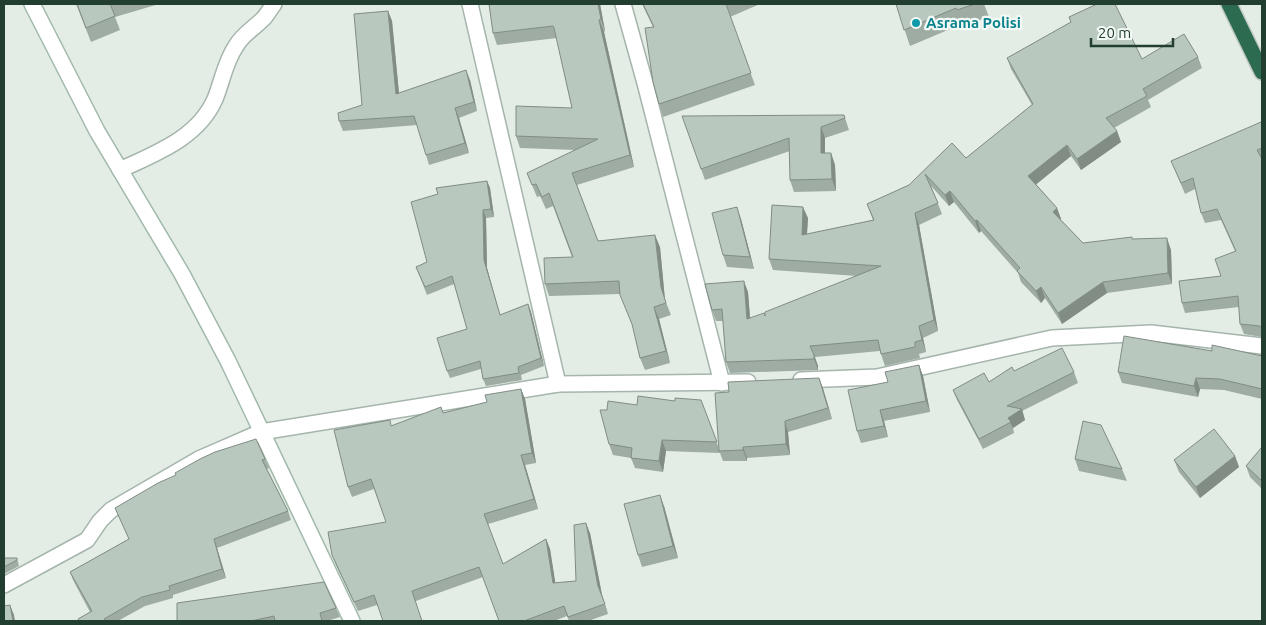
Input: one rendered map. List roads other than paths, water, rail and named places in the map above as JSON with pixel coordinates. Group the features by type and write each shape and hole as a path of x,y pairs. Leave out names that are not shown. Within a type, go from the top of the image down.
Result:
{"highway":[{"path":"1229,4 1262,72"}],"street":[{"path":"32,4 97,131 182,274 228,361 352,621"},
{"path":"120,170 172,145 192,130 206,116 215,99 230,56 237,44 264,18 274,4"},
{"path":"470,4 558,384"},
{"path":"622,4 645,83 722,382"},
{"path":"790,380 877,377 1052,338 1151,333 1262,346"},
{"path":"4,585 87,540 100,521 111,510 199,459 261,432 558,384 761,381"}],"place":[{"name":"Asrama Polisi","path":"916,23"}]}
